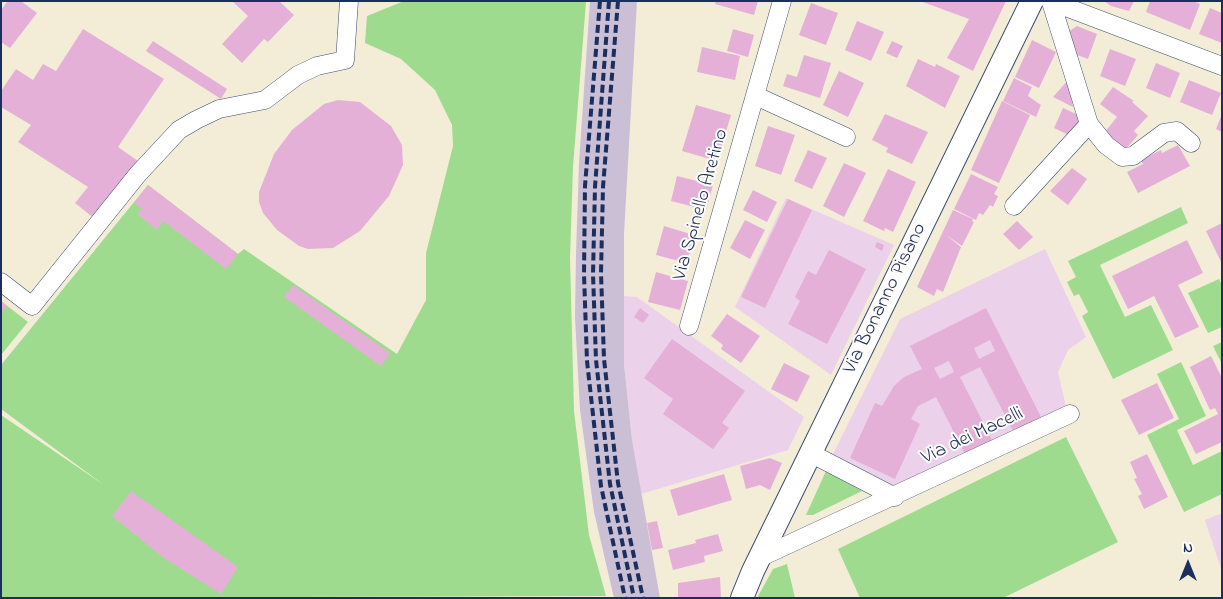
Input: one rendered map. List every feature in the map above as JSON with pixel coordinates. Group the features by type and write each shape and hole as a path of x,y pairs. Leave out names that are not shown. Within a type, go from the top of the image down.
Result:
{"main road":[{"name":"Via Bonanno Pisano","path":"742,598 759,558 810,453 1032,1"}],"street":[{"path":"1,282 32,306 138,174 179,130 219,110 264,100 298,75 317,66 345,60 349,1"},
{"name":"Via Spinello Aretino","path":"689,326 782,1"},
{"path":"1050,1 1222,66"},
{"path":"1050,1 1089,124 1106,146 1122,157 1133,156 1139,153 1164,133 1177,132 1192,143"},
{"path":"756,96 846,137"},
{"path":"1014,206 1089,124"},
{"name":"Via dei Macelli","path":"759,558 895,497 1070,414"},
{"path":"810,453 895,497"}],"shaded area":[{"path":"590,1 637,1 624,234 624,364 632,440 660,598 614,598 594,512 580,410 575,317 576,254 579,163"},
{"path":"786,198 894,245 831,375 735,307"},
{"path":"1045,249 1086,337 1068,350 1058,372 1067,411 900,489 833,454 900,319"},
{"path":"623,296 637,297 804,417 788,450 641,494 632,440 624,364"},
{"path":"1222,513 1222,572 1205,520"}],"green space":[{"path":"404,1 586,2 573,167 570,258 574,411 589,535 606,596 1,598 1,415 104,485 1,409 1,365 148,185 238,254 244,249 397,354 426,300 426,253 453,146 452,125 435,90 401,59 365,43 367,16"},
{"path":"1181,207 1188,223 1100,265 1125,317 1151,305 1173,350 1113,379 1082,316 1088,312 1079,294 1074,296 1067,282 1076,277 1068,261"},
{"path":"1219,279 1222,285 1222,327 1208,333 1188,293"},
{"path":"1,301 28,322 1,355"},
{"path":"1222,342 1222,364 1213,346"},
{"path":"1181,362 1206,416 1177,430 1193,465 1222,451 1222,494 1184,512 1147,435 1179,419 1157,374"},
{"path":"1066,437 1118,542 1003,598 860,598 838,549"},
{"path":"826,471 862,491 813,515 806,515"},
{"path":"787,564 795,598 757,598 773,569"}],"building":[{"path":"8,1 21,1 37,13 10,48 1,42 1,10"},
{"path":"232,1 279,1 294,15 268,42 264,39 242,63 222,44 248,16"},
{"path":"716,1 758,1 754,15 715,4"},
{"path":"920,1 1006,1 973,71 947,58 969,19"},
{"path":"1104,1 1134,1 1129,11 1111,6"},
{"path":"1150,1 1193,1 1200,4 1190,30 1146,12"},
{"path":"811,3 838,13 826,45 799,35"},
{"path":"1210,8 1222,13 1222,43 1199,34"},
{"path":"857,21 884,32 871,61 845,50"},
{"path":"1077,26 1097,34 1088,59 1072,53 1065,34"},
{"path":"83,29 164,79 118,147 138,161 95,219 75,203 88,187 18,142 31,125 1,107 1,91 16,69 33,80 43,64 56,71"},
{"path":"733,29 754,35 748,57 727,51"},
{"path":"1032,40 1056,52 1039,88 1015,77"},
{"path":"153,41 227,89 221,99 146,51"},
{"path":"892,41 903,46 897,58 886,53"},
{"path":"702,47 740,56 735,80 697,72"},
{"path":"1110,49 1136,59 1125,86 1100,76"},
{"path":"804,55 831,63 820,98 783,86 787,74 797,77"},
{"path":"918,59 935,67 936,64 960,76 945,108 906,86"},
{"path":"1156,63 1180,73 1170,98 1146,88"},
{"path":"839,71 864,83 848,117 823,105"},
{"path":"1014,78 1032,87 1028,96 1041,105 1036,117 1003,101"},
{"path":"1068,80 1073,107 1053,97"},
{"path":"1189,80 1221,93 1212,115 1180,102"},
{"path":"1113,87 1134,101 1132,102 1148,116 1134,131 1138,135 1125,150 1104,133 1117,117 1100,104"},
{"path":"338,100 360,102 391,126 402,145 403,165 389,196 360,231 333,248 308,249 299,246 277,230 263,213 259,202 259,192 274,154 292,130 324,104"},
{"path":"1002,101 1030,115 999,183 971,170"},
{"path":"696,105 731,115 717,161 682,151"},
{"path":"1063,108 1083,117 1073,137 1054,128"},
{"path":"885,114 928,132 912,164 886,152 888,148 872,140"},
{"path":"1222,114 1222,132 1216,129"},
{"path":"768,126 795,135 781,175 755,166"},
{"path":"1178,145 1190,166 1138,193 1127,172 1143,164 1141,160 1161,150 1162,153"},
{"path":"808,150 827,158 812,189 794,181"},
{"path":"844,163 866,173 844,217 823,206"},
{"path":"1072,168 1087,179 1068,205 1050,191"},
{"path":"888,169 916,182 893,232 885,228 884,231 863,221"},
{"path":"971,174 998,187 994,194 998,196 993,207 990,205 983,215 979,213 976,220 954,209"},
{"path":"677,176 713,185 706,210 671,201"},
{"path":"148,185 238,254 226,269 163,221 157,230 137,214 142,209 134,203"},
{"path":"753,190 777,202 767,222 743,210"},
{"path":"788,199 812,210 765,308 741,297"},
{"path":"953,210 973,219 972,221 974,222 962,246 946,235 961,247 943,292 937,289 934,296 917,287"},
{"path":"745,220 765,230 750,259 730,248"},
{"path":"1017,221 1033,237 1019,250 1003,234"},
{"path":"1222,223 1222,264 1206,231"},
{"path":"664,226 694,235 687,263 656,255"},
{"path":"1187,240 1203,273 1178,285 1199,327 1175,338 1154,296 1128,309 1112,276"},
{"path":"877,242 884,245 882,251 875,247"},
{"path":"829,250 866,269 827,344 788,324 800,301 795,297 808,271 816,275"},
{"path":"656,272 688,281 680,310 648,302"},
{"path":"293,285 390,353 381,366 284,297"},
{"path":"1,301 7,306 1,313"},
{"path":"640,308 649,315 643,323 634,317"},
{"path":"986,308 1042,419 1014,433 980,367 960,377 994,444 967,458 936,397 918,406 911,419 920,424 895,479 850,458 875,403 882,406 894,386 904,377 922,369 910,346","holes":["990,340 995,351 979,359 974,348","949,361 954,372 940,379 934,368"]},
{"path":"727,314 760,336 741,363 721,349 723,345 711,336"},
{"path":"672,339 745,391 722,423 729,428 713,449 663,414 673,399 644,378"},
{"path":"1211,356 1222,378 1222,442 1196,454 1184,431 1218,414 1215,408 1210,410 1190,367"},
{"path":"784,363 810,376 797,402 771,389"},
{"path":"1157,383 1174,418 1139,435 1121,400"},
{"path":"1147,454 1168,497 1144,509 1138,496 1142,494 1134,479 1137,478 1130,462"},
{"path":"770,458 782,463 770,490 760,485 746,489 740,466"},
{"path":"724,474 732,500 678,516 670,490"},
{"path":"131,491 238,567 221,594 164,558 112,516"},
{"path":"657,521 663,548 652,550 647,523"},
{"path":"718,534 723,551 704,556 705,562 673,570 668,550 696,543 695,540"},
{"path":"720,577 721,598 678,598 678,583"}],"railway":[{"path":"600,1 585,186 584,274 587,361 601,486 625,598"},
{"path":"609,1 595,187 593,274 596,360 610,484 634,598"},
{"path":"618,1 603,187 601,273 604,359 618,483 643,598"}]}
